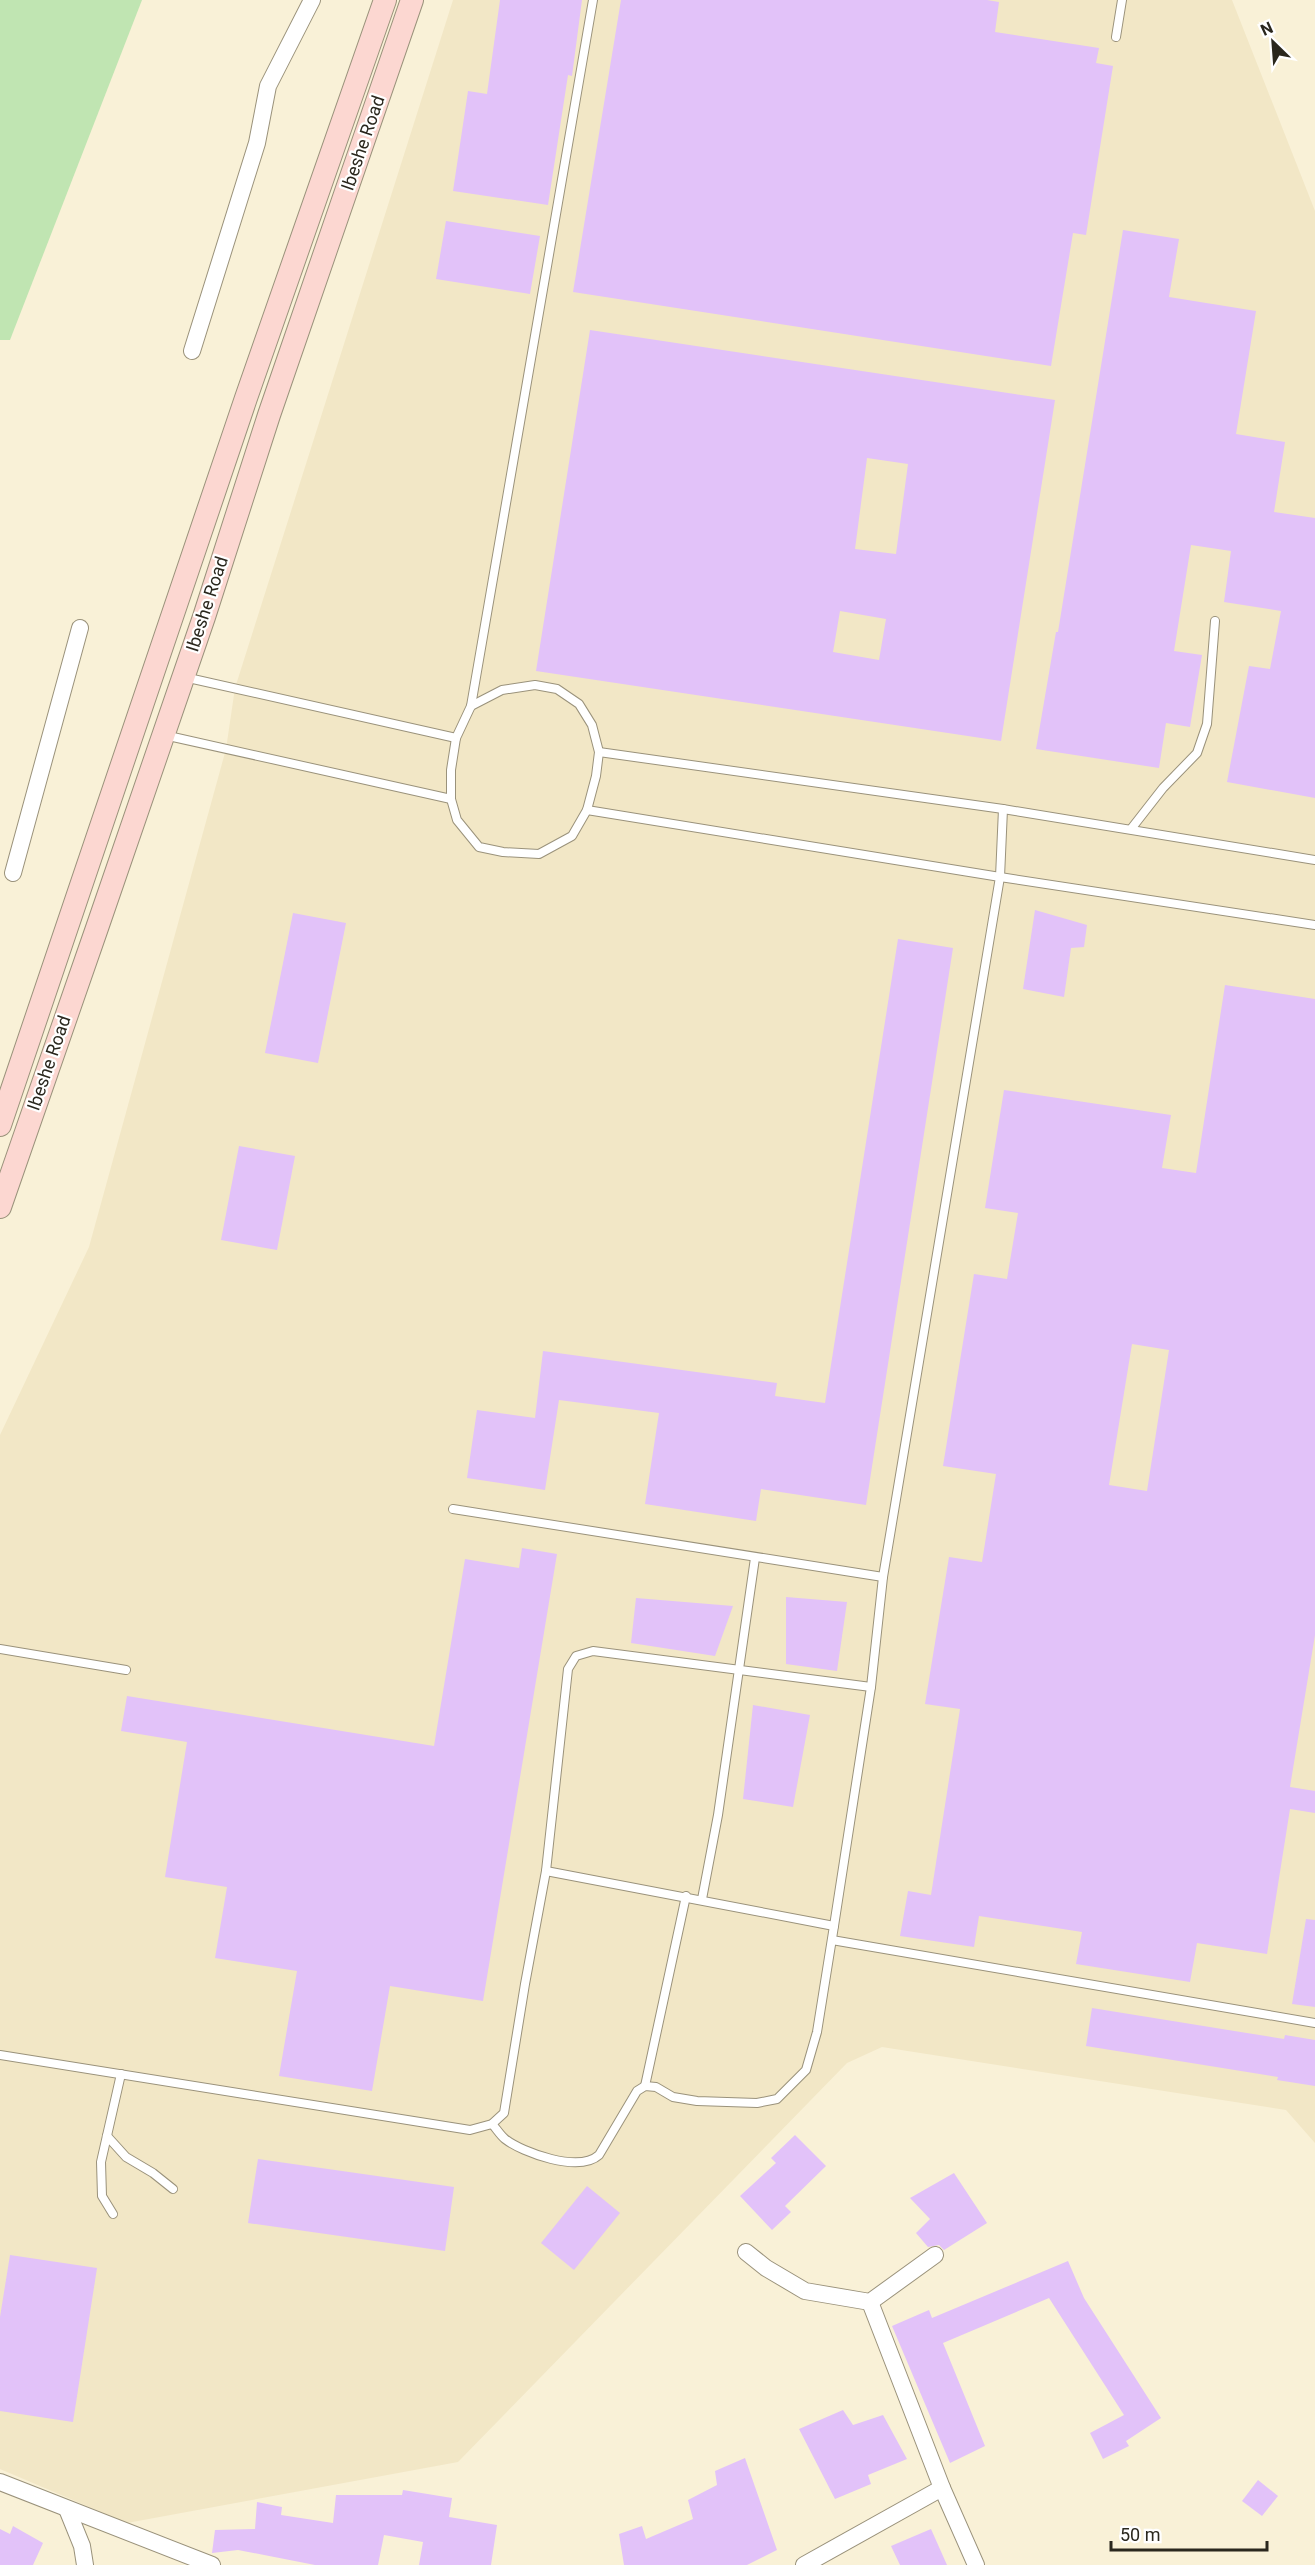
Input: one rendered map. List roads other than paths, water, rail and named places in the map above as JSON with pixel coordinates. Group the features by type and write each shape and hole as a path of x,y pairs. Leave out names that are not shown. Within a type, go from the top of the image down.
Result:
{"main road":[{"name":"Ibeshe Road","path":"0,1125 246,398 385,0"},
{"name":"Ibeshe Road","path":"0,1207 183,677 269,415 412,0"}],"street":[{"path":"192,351 257,143 268,86 312,0"},
{"path":"13,873 80,628"},
{"path":"746,2252 766,2268 805,2291 870,2302 935,2255"},
{"path":"870,2302 942,2488 976,2565"},
{"path":"0,2482 212,2565"},
{"path":"804,2565 942,2488"},
{"path":"67,2509 82,2546 86,2565"}],"lane":[{"path":"471,706 502,690 535,685 557,689 579,704 592,725 599,752 596,776 587,810 572,836 539,854 503,852 480,847 457,820 452,799 451,770 456,738 471,706 593,0"},
{"path":"1116,37 1122,0"},
{"path":"1131,829 1162,788 1197,753 1207,724 1215,621"},
{"path":"183,677 456,738"},
{"path":"163,735 452,799"},
{"path":"599,752 1003,809 1315,860"},
{"path":"492,2124 504,2138 549,2158 579,2163 594,2160 599,2155 637,2091 645,2086 656,2087 673,2097 698,2101 757,2103 777,2099 793,2086 806,2070 817,2032 832,1940 871,1687 883,1577 1000,877 1003,809"},
{"path":"587,810 1315,925"},
{"path":"453,1509 883,1577"},
{"path":"702,1899 718,1815 755,1558"},
{"path":"0,1649 126,1670"},
{"path":"0,2055 470,2130 492,2124 504,2113 546,1871 568,1669 576,1656 593,1651 871,1687"},
{"path":"546,1871 834,1926"},
{"path":"645,2086 686,1896"},
{"path":"832,1940 1315,2023"},
{"path":"112,2214 102,2196 100,2162 121,2074"},
{"path":"107,2136 126,2157 153,2173 173,2189"}]}
